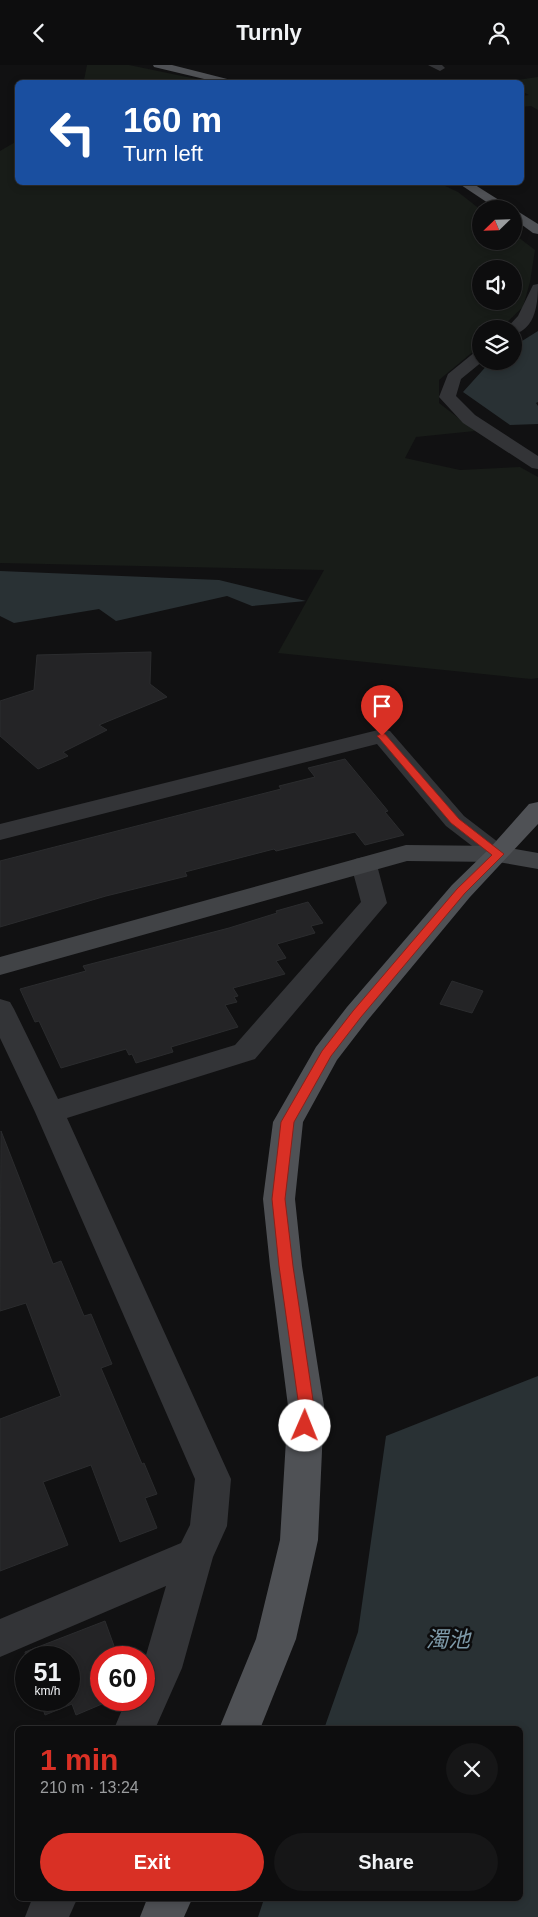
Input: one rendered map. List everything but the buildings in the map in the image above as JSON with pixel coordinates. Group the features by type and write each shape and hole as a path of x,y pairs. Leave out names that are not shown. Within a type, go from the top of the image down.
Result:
{"main road":[{"path":"158,65 225,80"},
{"path":"467,185 492,200"},
{"path":"522,219 538,230"},
{"path":"240,1726 276,1639 299,1540 306,1407 286,1266 279,1199 288,1122 326,1054 357,1014 461,891 498,854 538,809"},
{"path":"162,1917 169,1901"}],"street":[{"path":"522,321 538,288"},
{"path":"472,362 454,377 446,397 469,419 538,464"},
{"path":"0,832 382,736 455,821 498,854"},
{"path":"0,966 406,853 498,854 538,861"},
{"path":"50,1111 245,1052 374,903 364,865"},
{"path":"0,1009 50,1111 213,1479 208,1526 194,1556 162,1669 135,1726"},
{"path":"1,1634 194,1556"},
{"path":"47,1917 54,1901"}],"shaded area":[{"path":"87,65 129,65 201,80 84,80"},
{"path":"538,77 538,110 531,106 524,107 524,96 529,95 524,92 524,80 517,80"},
{"path":"15,142 15,185 443,185 458,192 472,203 472,250 522,250 522,240 535,250 530,282 522,308 522,260 472,260 472,310 520,310 509,320 472,320 472,352 439,380 439,403 475,431 416,437 405,458 460,470 520,467 538,477 538,678 531,679 278,653 324,570 0,563 0,151"}],"water":[{"path":"538,331 538,402 536,403 538,406 538,424 510,425 463,392 483,370 522,370 522,341"},
{"path":"0,571 219,580 306,601 252,606 227,596 116,621 99,609 14,623 0,616"},
{"name":"濁池","path":"538,1376 538,1917 258,1917 263,1901 523,1901 523,1726 325,1726 358,1632 386,1436"}],"route":[{"path":"305,1426 306,1407 286,1266 279,1199 288,1122 326,1054 357,1014 461,891 498,854 455,821 382,736"}]}
